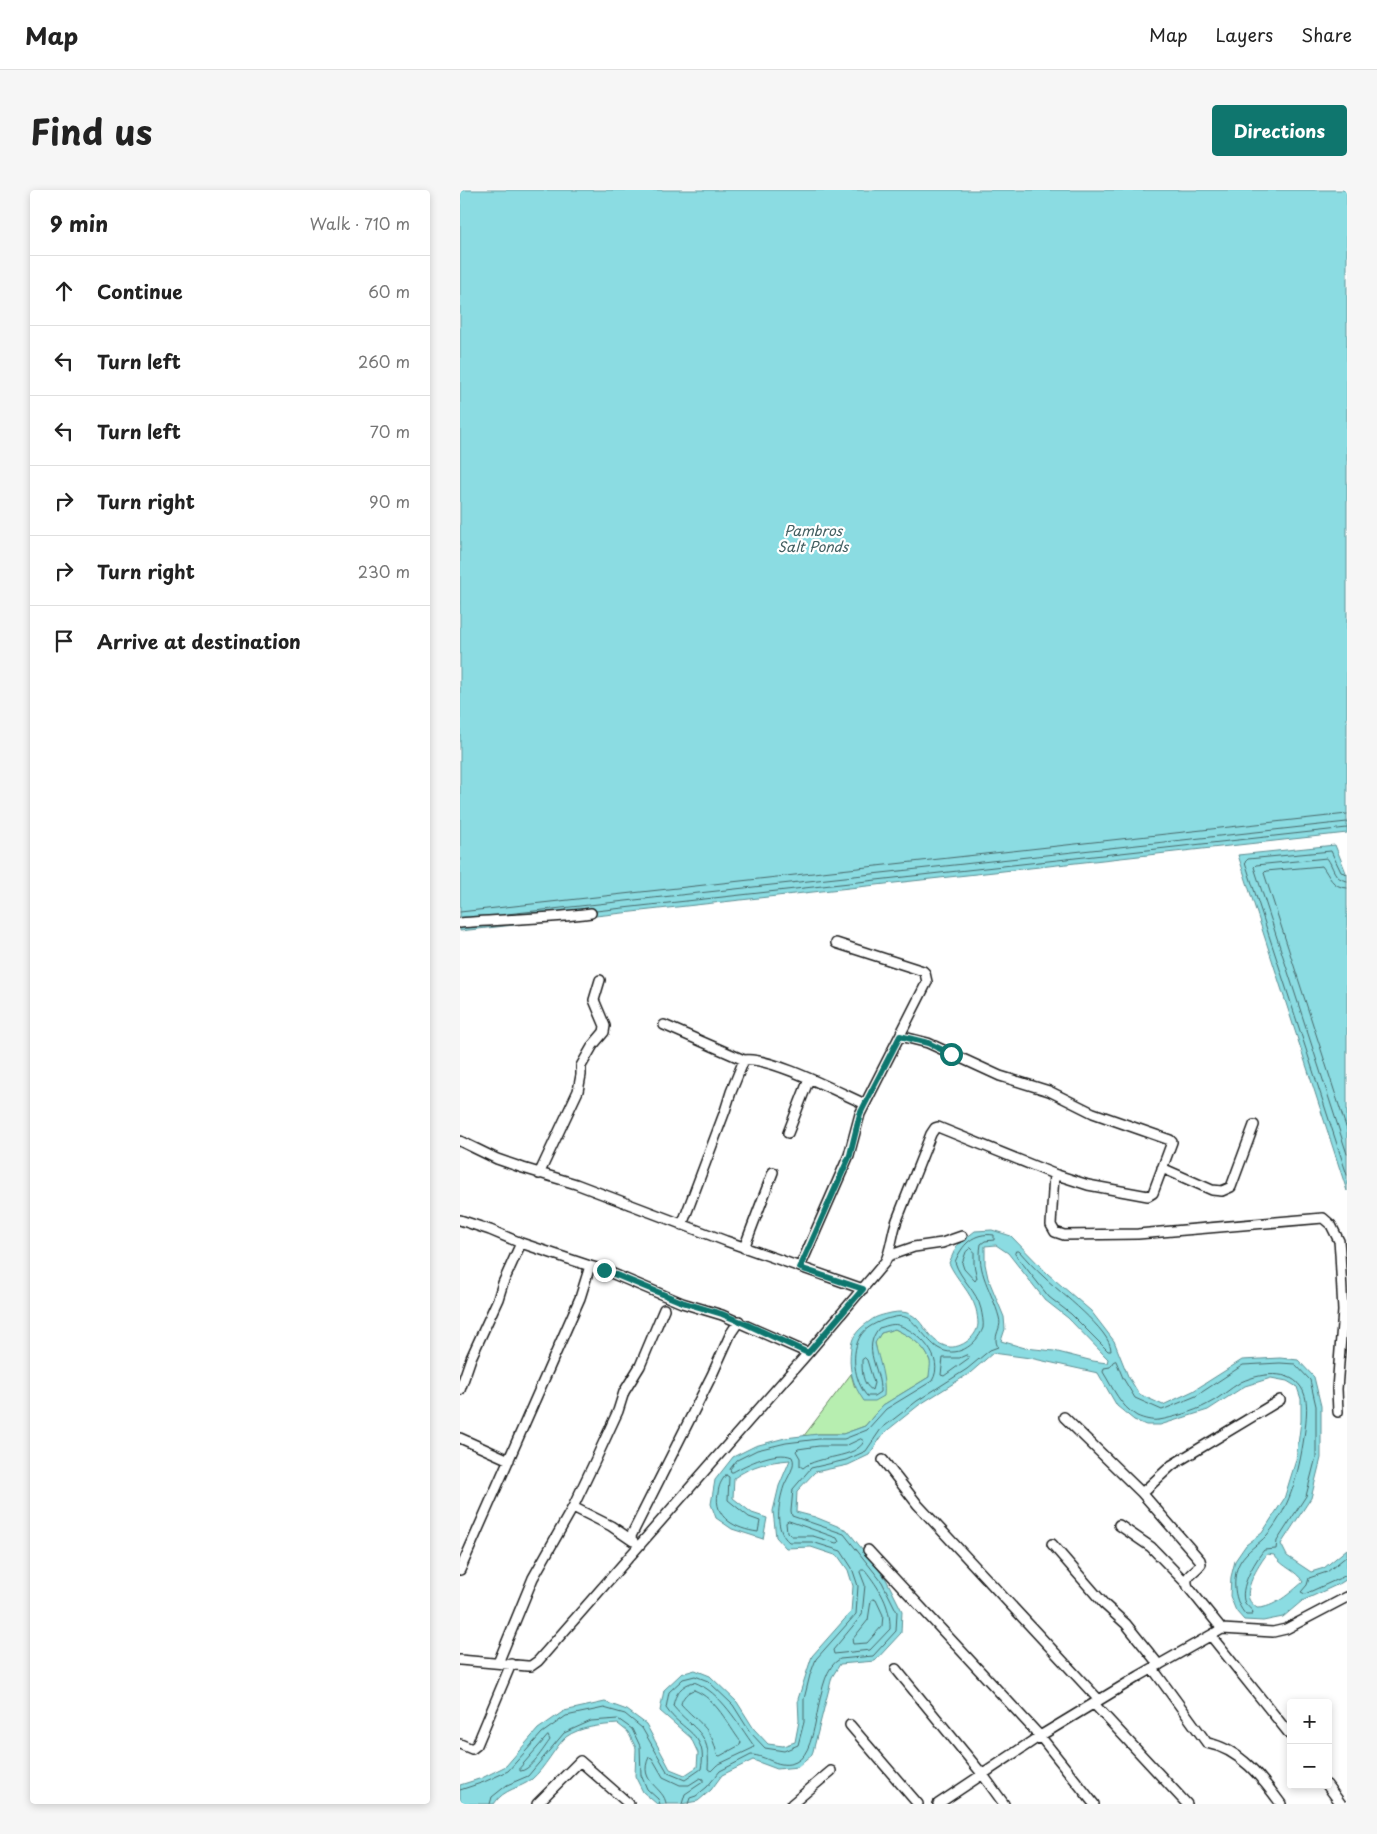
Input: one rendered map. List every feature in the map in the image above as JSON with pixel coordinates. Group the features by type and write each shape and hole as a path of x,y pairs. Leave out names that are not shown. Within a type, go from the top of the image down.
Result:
{"street":[{"path":"460,923 591,913"},
{"path":"800,1268 850,1155 860,1114 927,982 925,973 836,943"},
{"path":"539,1174 578,1092 582,1075 581,1066 593,1045 604,1032 605,1026 594,1000 600,980"},
{"path":"664,1024 744,1060 756,1060 809,1079 865,1104"},
{"path":"460,1660 531,1666 538,1661 808,1353 863,1289 888,1256 897,1220 931,1134 936,1128 946,1130 1054,1174 1096,1187 1148,1196 1153,1193 1172,1142 1170,1140 1093,1113 1049,1091 1000,1076 928,1043 900,1036"},
{"path":"682,1225 744,1060"},
{"path":"788,1133 809,1079"},
{"path":"1162,1168 1212,1190 1222,1191 1231,1187 1254,1125"},
{"path":"460,1141 497,1159 594,1191 744,1248 863,1289"},
{"path":"744,1248 773,1172"},
{"path":"1054,1174 1051,1225 1055,1232 1064,1235 1138,1234 1323,1218 1331,1225 1339,1241 1340,1253 1343,1311 1340,1326 1340,1366 1337,1389 1338,1412"},
{"path":"460,1220 521,1243 604,1270 682,1302 739,1321 808,1353"},
{"path":"888,1256 914,1247 942,1243 962,1236"},
{"path":"460,1390 521,1243"},
{"path":"460,1570 580,1298 590,1266"},
{"path":"498,1664 533,1578 573,1507 614,1420 624,1392 640,1366 664,1309"},
{"path":"630,1538 712,1375 731,1333 739,1321"},
{"path":"1142,1493 1172,1465 1280,1400"},
{"path":"1064,1417 1142,1493 1200,1560 1201,1564 1190,1573 1186,1583"},
{"path":"460,1438 509,1460"},
{"path":"882,1460 918,1505 1187,1804"},
{"path":"573,1507 611,1526 639,1546"},
{"path":"1119,1525 1151,1548 1186,1583 1188,1588 1222,1629"},
{"path":"1052,1544 1104,1604 1126,1624 1207,1743 1238,1755 1264,1782 1281,1804"},
{"path":"868,1550 1040,1736 1094,1804"},
{"path":"938,1804 1040,1736 1222,1629 1273,1632 1286,1629 1347,1597"},
{"path":"1210,1636 1287,1731"},
{"path":"460,1744 472,1749 477,1745 511,1664"},
{"path":"896,1669 983,1774 1004,1804"},
{"path":"850,1725 918,1804"},
{"path":"537,1804 580,1761 629,1804"},
{"path":"792,1804 832,1771"},
{"path":"1330,1789 1341,1804"}],"green space":[{"path":"895,1329 911,1338 928,1355 931,1363 929,1377 883,1405 865,1426 843,1434 818,1434 803,1437 851,1374 855,1388 878,1360 875,1342 881,1333"}],"water":[{"name":"Pambros Salt Ponds","path":"460,190 1347,190 1347,833 460,931"},
{"path":"1335,845 1347,875 1347,1191 1238,855"},
{"path":"992,1230 1011,1236 1048,1274 1091,1311 1114,1341 1128,1376 1139,1394 1163,1405 1193,1391 1242,1360 1280,1358 1298,1360 1314,1377 1321,1406 1321,1458 1311,1498 1281,1544 1287,1556 1311,1572 1324,1568 1347,1549 1347,1579 1302,1601 1283,1617 1263,1621 1244,1620 1236,1611 1230,1596 1231,1577 1235,1561 1246,1545 1262,1533 1284,1499 1296,1460 1301,1421 1301,1399 1297,1387 1287,1381 1271,1378 1245,1386 1208,1410 1160,1425 1146,1425 1134,1420 1117,1406 1098,1373 1030,1358 993,1353 970,1373 919,1405 884,1433 869,1455 848,1465 815,1472 797,1491 796,1512 815,1517 847,1530 886,1579 902,1611 901,1633 875,1661 840,1664 832,1677 812,1755 798,1767 777,1769 753,1760 722,1775 711,1790 698,1801 681,1804 657,1804 643,1792 635,1776 636,1748 628,1732 618,1724 605,1725 584,1729 566,1737 532,1779 502,1795 494,1804 460,1804 460,1785 482,1778 506,1766 538,1729 564,1711 605,1702 627,1710 646,1724 670,1769 685,1775 697,1767 698,1753 691,1738 660,1711 664,1690 681,1674 695,1670 710,1676 737,1702 754,1729 768,1744 783,1746 795,1742 799,1721 798,1699 812,1656 851,1612 853,1586 848,1570 838,1556 811,1547 786,1548 776,1537 773,1511 779,1486 790,1460 760,1465 734,1478 733,1498 752,1513 767,1518 763,1539 732,1529 716,1518 711,1504 715,1480 733,1457 755,1446 785,1438 818,1434 843,1434 865,1426 883,1405 929,1377 930,1361 928,1355 920,1346 911,1338 895,1329 881,1333 875,1343 883,1376 884,1396 875,1401 864,1401 856,1388 852,1376 850,1362 851,1347 857,1332 875,1318 891,1313 902,1312 910,1314 916,1318 937,1342 945,1346 956,1347 971,1338 978,1324 976,1309 971,1297 949,1263 957,1245 975,1231","holes":["996,1245 1008,1253 1045,1300 1068,1318 1108,1359 1107,1363 1054,1351 1025,1348 1001,1341 1005,1329 1004,1317 988,1278 985,1264 985,1246","1267,1554 1274,1555 1303,1582 1276,1603 1257,1608 1249,1599 1249,1588 1257,1569"]}],"route":[{"path":"604,1270 682,1302 722,1314 808,1353 863,1289 800,1268 850,1155 860,1114 900,1036 928,1043 951,1054"}]}
